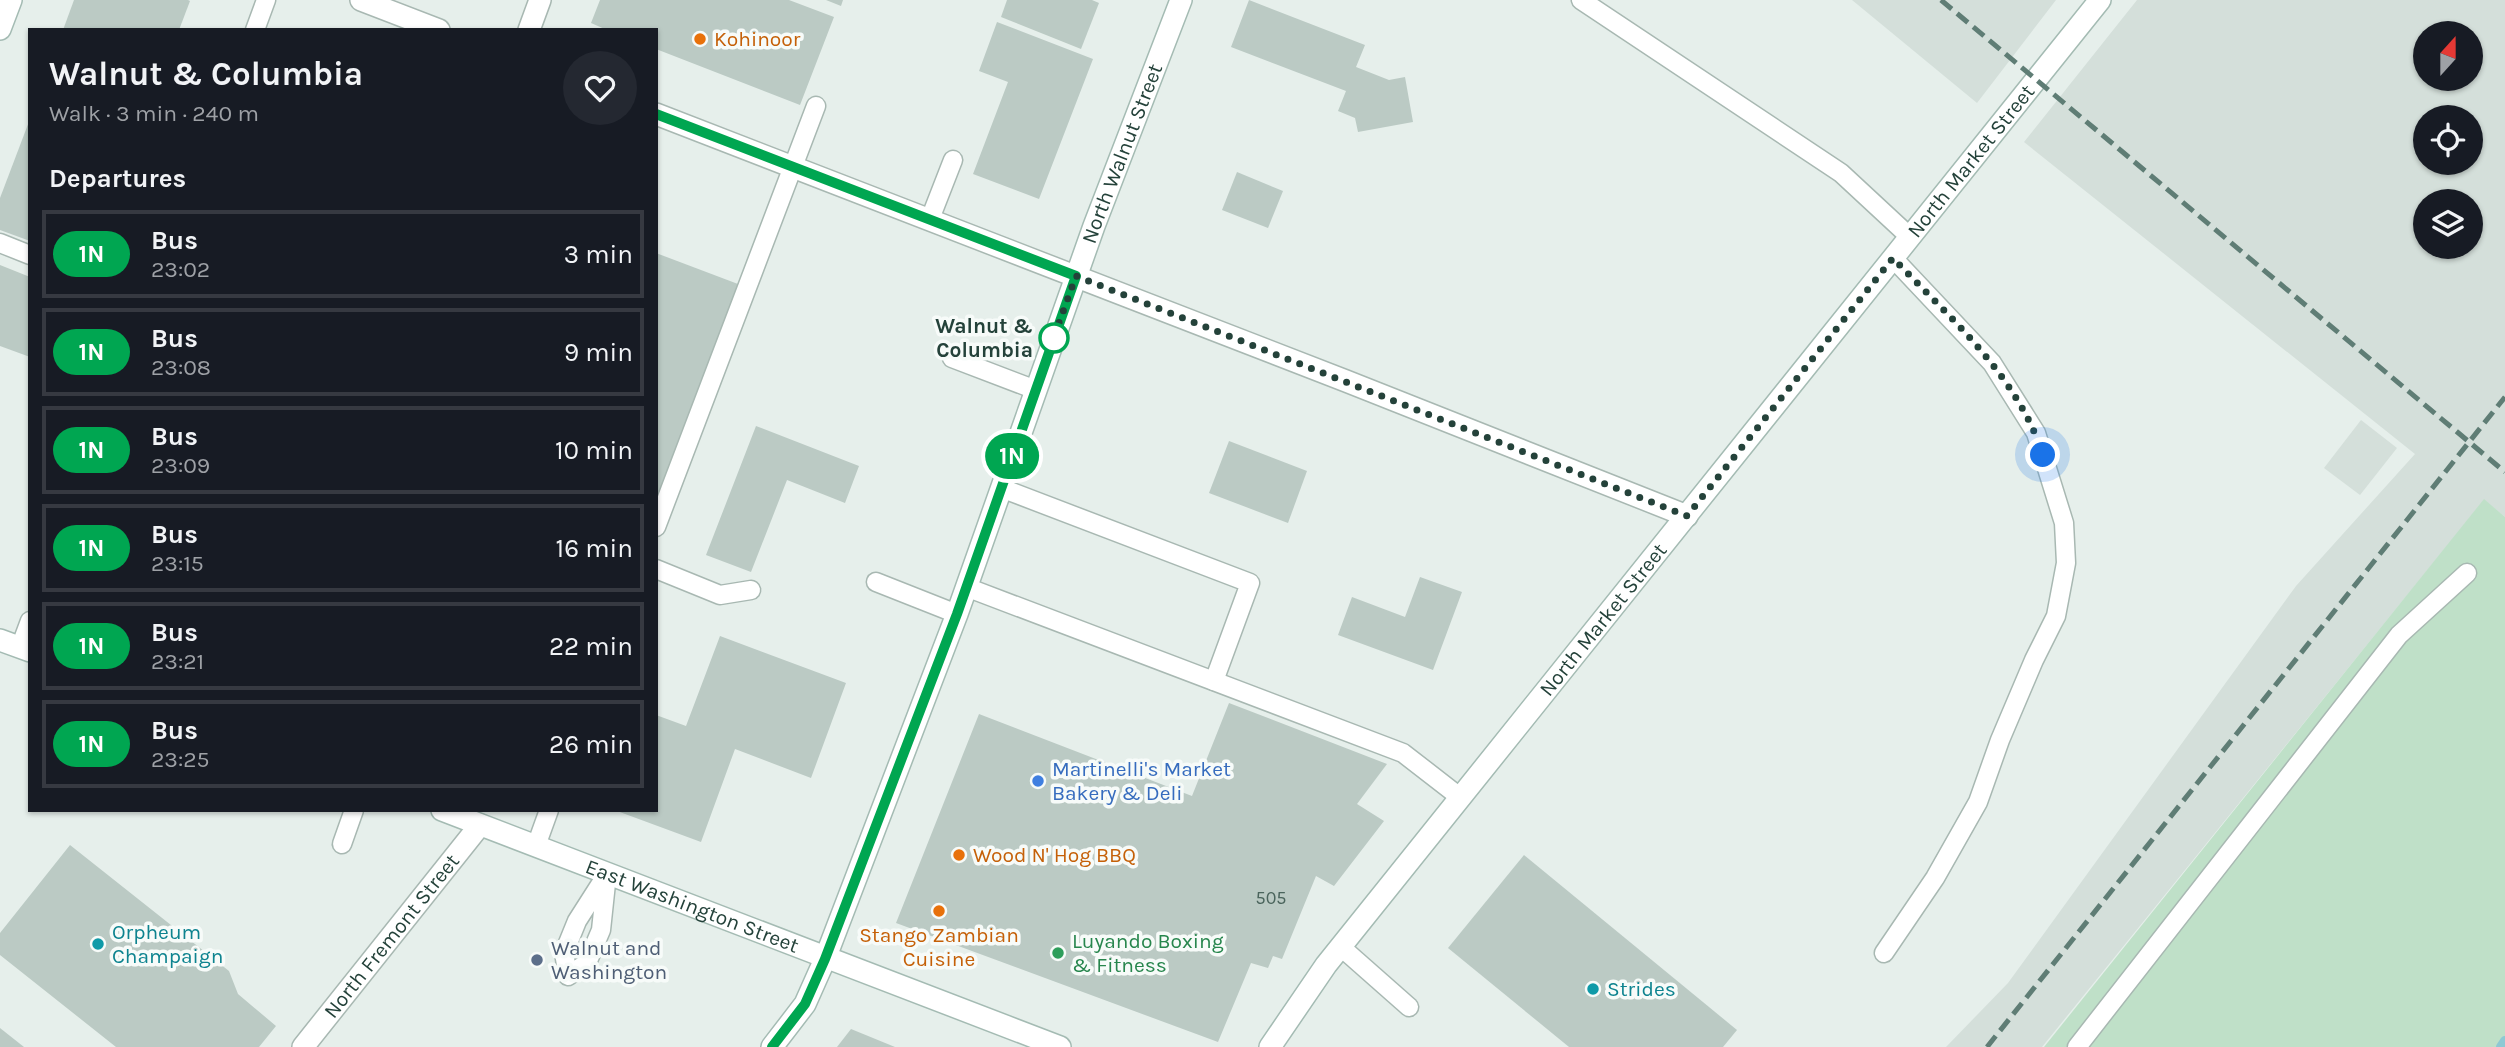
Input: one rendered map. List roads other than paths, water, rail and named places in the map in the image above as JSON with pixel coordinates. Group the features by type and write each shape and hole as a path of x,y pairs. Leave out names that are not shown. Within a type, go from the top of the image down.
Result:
{"street":[{"path":"0,29 11,0"},
{"path":"361,0 434,28"},
{"path":"530,28 540,0"},
{"name":"North Walnut Street","path":"772,1047 805,1004 825,959 957,614 1076,276 1181,0"},
{"name":"North Market Street","path":"1270,1047 1341,947 2100,0"},
{"path":"658,115 1687,516"},
{"name":"East Washington Street","path":"447,812 1060,1047"},
{"name":"North Fremont Street","path":"303,1047 480,825"}],"lane":[{"path":"256,28 266,0"},
{"path":"1581,0 1841,173 1910,237"},
{"path":"658,522 816,106"},
{"path":"930,219 953,160"},
{"path":"0,243 28,254"},
{"path":"1884,953 1935,878 1978,802 2000,740 2056,616 2066,563 2064,523 2036,433 1992,363 1893,258"},
{"path":"953,358 1036,390"},
{"path":"1001,488 1250,583 1214,681"},
{"path":"658,570 720,595 751,590"},
{"path":"2077,1047 2399,635 2467,573"},
{"path":"876,582 957,614"},
{"path":"966,587 1403,753 1461,798"},
{"path":"17,646 28,625"},
{"path":"342,844 353,812"},
{"path":"536,846 548,812"},
{"path":"607,874 601,930 587,963 568,976 564,953 577,921 607,874"},
{"path":"1341,947 1409,1007"}],"waterway":[{"path":"2501,1047 2505,1041"}],"railway":[{"path":"1941,0 2505,472"},
{"path":"1987,1047 2505,397"}],"place":[{"name":"Kohinoor","path":"700,39"},
{"name":"Walnut & Columbia","path":"1054,338"},
{"name":"Martinelli's Market Bakery & Deli","path":"1038,781"},
{"name":"Wood N' Hog BBQ","path":"959,855"},
{"name":"Stango Zambian Cuisine","path":"939,911"},
{"name":"Orpheum Champaign","path":"98,944"},
{"name":"Luyando Boxing & Fitness","path":"1058,953"},
{"name":"Walnut and Washington","path":"537,960"},
{"name":"Strides","path":"1593,989"}]}
